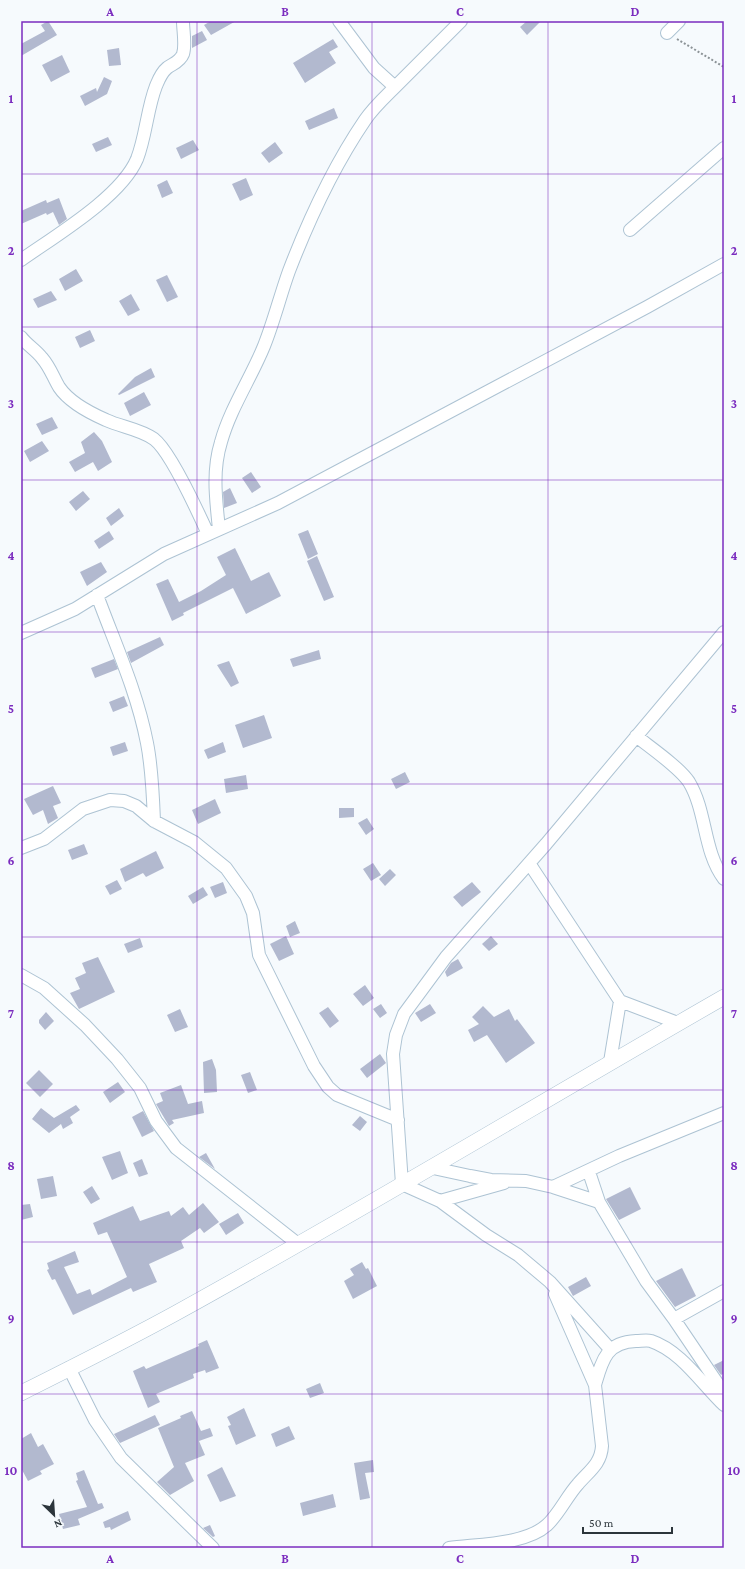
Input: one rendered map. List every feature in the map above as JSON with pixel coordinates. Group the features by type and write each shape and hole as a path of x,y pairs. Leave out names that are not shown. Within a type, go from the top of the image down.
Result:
{"main road":[{"path":"21,1393 174,1314 402,1184 433,1168 528,1110 724,996"}],"street":[{"path":"21,260 99,204 115,191 126,177 136,161 143,141 155,88 161,75 167,68 178,61 183,54 183,21"},
{"path":"339,21 374,68 395,86"},
{"path":"214,531 215,483 220,442 255,369 268,337 289,273 312,215 366,120 395,86 461,21"},
{"path":"667,34 679,21"},
{"path":"630,230 724,148"},
{"path":"21,632 75,609 164,554 278,503 640,311 724,264"},
{"path":"21,337 26,344 41,356 51,370 59,387 74,402 105,420 145,434 155,440 167,456 214,531"},
{"path":"97,596 130,678 140,710 150,763 154,821"},
{"path":"610,1349 550,1282 518,1255 486,1235 440,1201 402,1184 394,1054 396,1036 404,1014 446,957 529,863 724,632"},
{"path":"636,736 681,773 689,782 698,800 712,859 724,879"},
{"path":"21,848 44,839 83,809 110,800 124,801 136,806 154,821 194,842 226,868 238,882 246,896 253,913 259,955 314,1066 328,1086 337,1094 398,1120"},
{"path":"529,863 620,1001 678,1023"},
{"path":"21,975 44,988 85,1026 117,1059 140,1088 156,1121 176,1148 298,1244"},
{"path":"610,1062 620,1001"},
{"path":"553,1187 589,1172 619,1156 724,1113"},
{"path":"433,1168 477,1178 513,1180 553,1187 600,1202"},
{"path":"589,1172 600,1202 646,1281 674,1319 724,1393"},
{"path":"440,1201 513,1180"},
{"path":"449,1548 527,1537 547,1525 578,1483 597,1465 601,1456 602,1446 594,1385 576,1338 550,1282"},
{"path":"674,1319 724,1291"},
{"path":"594,1385 602,1360 610,1349 617,1345 631,1341 650,1341 667,1349 677,1356 724,1405"},
{"path":"69,1368 95,1420 121,1458 213,1548"}],"path":[{"path":"667,34 724,67"}],"building":[{"path":"48,21 57,35 21,56 21,44 45,31 41,25"},
{"path":"211,21 236,21 211,35 204,25"},
{"path":"527,21 541,21 527,35 520,27"},
{"path":"202,31 207,40 192,48 192,36"},
{"path":"333,39 338,47 329,52 336,63 305,83 293,63"},
{"path":"119,48 121,65 109,66 107,50"},
{"path":"62,55 70,72 51,82 42,65"},
{"path":"104,77 112,81 107,94 85,106 80,96 96,88 97,92"},
{"path":"334,108 338,118 309,130 305,121"},
{"path":"108,137 112,145 96,152 92,144"},
{"path":"193,140 199,150 181,159 176,148"},
{"path":"275,142 283,153 269,163 261,153"},
{"path":"246,178 253,195 240,201 232,184"},
{"path":"167,180 173,193 162,198 157,185"},
{"path":"59,198 67,219 59,225 53,212 47,215 46,213 21,224 21,211 46,200 47,203"},
{"path":"76,269 83,281 65,291 59,279"},
{"path":"167,275 178,297 167,302 156,280"},
{"path":"51,291 57,300 38,308 33,299"},
{"path":"131,294 140,310 128,316 119,301"},
{"path":"90,330 95,341 80,348 75,337"},
{"path":"151,368 155,377 119,395 118,394 135,377"},
{"path":"144,392 151,405 130,416 124,403"},
{"path":"52,417 58,428 42,435 36,424"},
{"path":"94,432 102,441 112,462 98,471 93,462 75,472 69,462 85,453 81,442"},
{"path":"42,441 49,451 30,462 24,451"},
{"path":"251,472 261,487 252,493 242,478"},
{"path":"230,488 237,503 224,508 223,492"},
{"path":"83,491 90,499 76,511 69,502"},
{"path":"119,508 124,516 111,526 106,518"},
{"path":"308,530 318,554 308,559 298,534"},
{"path":"109,531 114,539 99,549 94,541"},
{"path":"235,548 251,581 269,572 281,596 246,614 233,588 183,613 184,615 172,621 156,584 168,579 179,602 201,591 226,575 217,557"},
{"path":"317,556 334,597 324,601 307,561"},
{"path":"101,562 107,572 87,586 80,572"},
{"path":"160,637 164,645 131,663 127,652"},
{"path":"319,650 321,659 293,667 290,659"},
{"path":"114,659 118,669 95,678 91,668"},
{"path":"229,661 239,683 231,687 217,665"},
{"path":"124,696 128,706 113,712 109,702"},
{"path":"264,715 272,738 243,748 235,725"},
{"path":"125,742 128,751 113,756 110,747"},
{"path":"223,742 226,752 208,759 204,750"},
{"path":"405,772 410,782 396,789 391,779"},
{"path":"246,775 248,789 226,793 224,779"},
{"path":"53,786 61,803 53,806 58,818 48,824 43,810 33,815 24,799"},
{"path":"215,799 221,813 198,824 192,810"},
{"path":"339,808 354,808 354,817 339,818"},
{"path":"367,818 374,829 366,835 358,823"},
{"path":"84,844 88,854 72,860 68,850"},
{"path":"156,851 164,868 146,877 143,873 125,882 120,869"},
{"path":"373,863 381,875 371,881 363,869"},
{"path":"390,869 396,875 385,886 379,879"},
{"path":"117,880 122,889 110,895 105,886"},
{"path":"223,882 227,893 215,898 210,887"},
{"path":"472,882 481,892 462,907 453,897"},
{"path":"203,887 208,895 193,904 188,896"},
{"path":"295,921 300,933 290,937 286,926"},
{"path":"286,936 294,954 279,961 270,944"},
{"path":"491,936 498,944 489,951 482,944"},
{"path":"140,938 143,947 128,953 124,944"},
{"path":"98,957 115,992 79,1009 70,993 80,989 75,978 86,973 82,963"},
{"path":"458,959 463,968 447,977 445,972 451,963"},
{"path":"365,985 374,998 363,1006 353,994"},
{"path":"381,1004 387,1013 380,1018 373,1009"},
{"path":"430,1004 436,1013 421,1022 415,1013"},
{"path":"483,1006 494,1017 509,1009 515,1021 517,1019 535,1043 506,1063 487,1035 474,1042 468,1030 479,1024 472,1017"},
{"path":"328,1007 339,1021 330,1028 319,1013"},
{"path":"180,1009 188,1027 175,1032 167,1015"},
{"path":"46,1012 54,1021 45,1030 39,1023 39,1020"},
{"path":"380,1054 386,1063 367,1078 360,1069"},
{"path":"212,1059 216,1070 217,1092 204,1093 203,1062"},
{"path":"39,1070 53,1084 40,1097 26,1083"},
{"path":"250,1072 257,1090 248,1093 241,1075"},
{"path":"118,1082 125,1092 110,1103 103,1092"},
{"path":"181,1085 188,1104 202,1101 204,1113 172,1120 174,1123 169,1126 156,1104 163,1101 160,1093"},
{"path":"76,1105 80,1110 70,1117 73,1123 63,1129 61,1124 49,1133 32,1119 41,1108 54,1118"},
{"path":"143,1111 154,1131 142,1137 132,1117"},
{"path":"360,1116 367,1122 360,1131 352,1125"},
{"path":"120,1151 128,1173 112,1180 102,1157"},
{"path":"206,1153 215,1169 199,1157"},
{"path":"142,1159 148,1174 139,1177 133,1163"},
{"path":"53,1176 57,1196 41,1199 37,1179"},
{"path":"92,1186 100,1199 91,1204 83,1192"},
{"path":"630,1187 641,1209 619,1220 606,1199"},
{"path":"203,1203 219,1222 204,1233 200,1228 181,1241 184,1248 149,1264 157,1282 133,1292 131,1288 73,1315 55,1279 52,1280 47,1270 49,1269 47,1263 75,1251 79,1262 64,1267 77,1294 90,1289 92,1295 127,1277 107,1232 98,1235 93,1223 133,1206 140,1221 169,1211 171,1216 183,1207 189,1215"},
{"path":"30,1204 33,1217 21,1220 21,1205"},
{"path":"238,1213 244,1223 226,1235 219,1224"},
{"path":"362,1262 366,1269 368,1268 377,1286 353,1299 344,1281 354,1275 350,1269"},
{"path":"682,1268 696,1296 675,1307 656,1281"},
{"path":"586,1277 591,1286 573,1296 568,1287"},
{"path":"207,1340 219,1368 206,1373 205,1370 193,1374 194,1378 156,1394 160,1402 148,1408 133,1371 144,1366 146,1369 199,1346 198,1344"},
{"path":"724,1360 724,1373 721,1375 714,1365"},
{"path":"320,1383 324,1393 310,1398 306,1389"},
{"path":"244,1408 256,1436 236,1445 228,1426 231,1425 227,1417"},
{"path":"192,1411 201,1431 210,1428 213,1436 199,1441 205,1455 185,1463 194,1481 170,1495 157,1482 174,1467 158,1428 181,1418 180,1416"},
{"path":"155,1415 160,1425 120,1443 114,1434"},
{"path":"289,1426 295,1439 276,1447 271,1434"},
{"path":"31,1433 38,1447 43,1444 54,1464 40,1471 42,1474 28,1481 21,1468 21,1439"},
{"path":"373,1460 374,1472 365,1473 370,1498 360,1500 354,1463"},
{"path":"222,1467 236,1496 220,1502 207,1475"},
{"path":"84,1470 98,1504 102,1503 104,1508 78,1519 80,1525 63,1529 59,1514 87,1507 76,1481 78,1480 76,1473"},
{"path":"333,1494 336,1507 303,1516 300,1503"},
{"path":"128,1511 131,1520 111,1530 110,1527 105,1528 103,1522"},
{"path":"210,1525 215,1536 213,1537 203,1528"}]}
